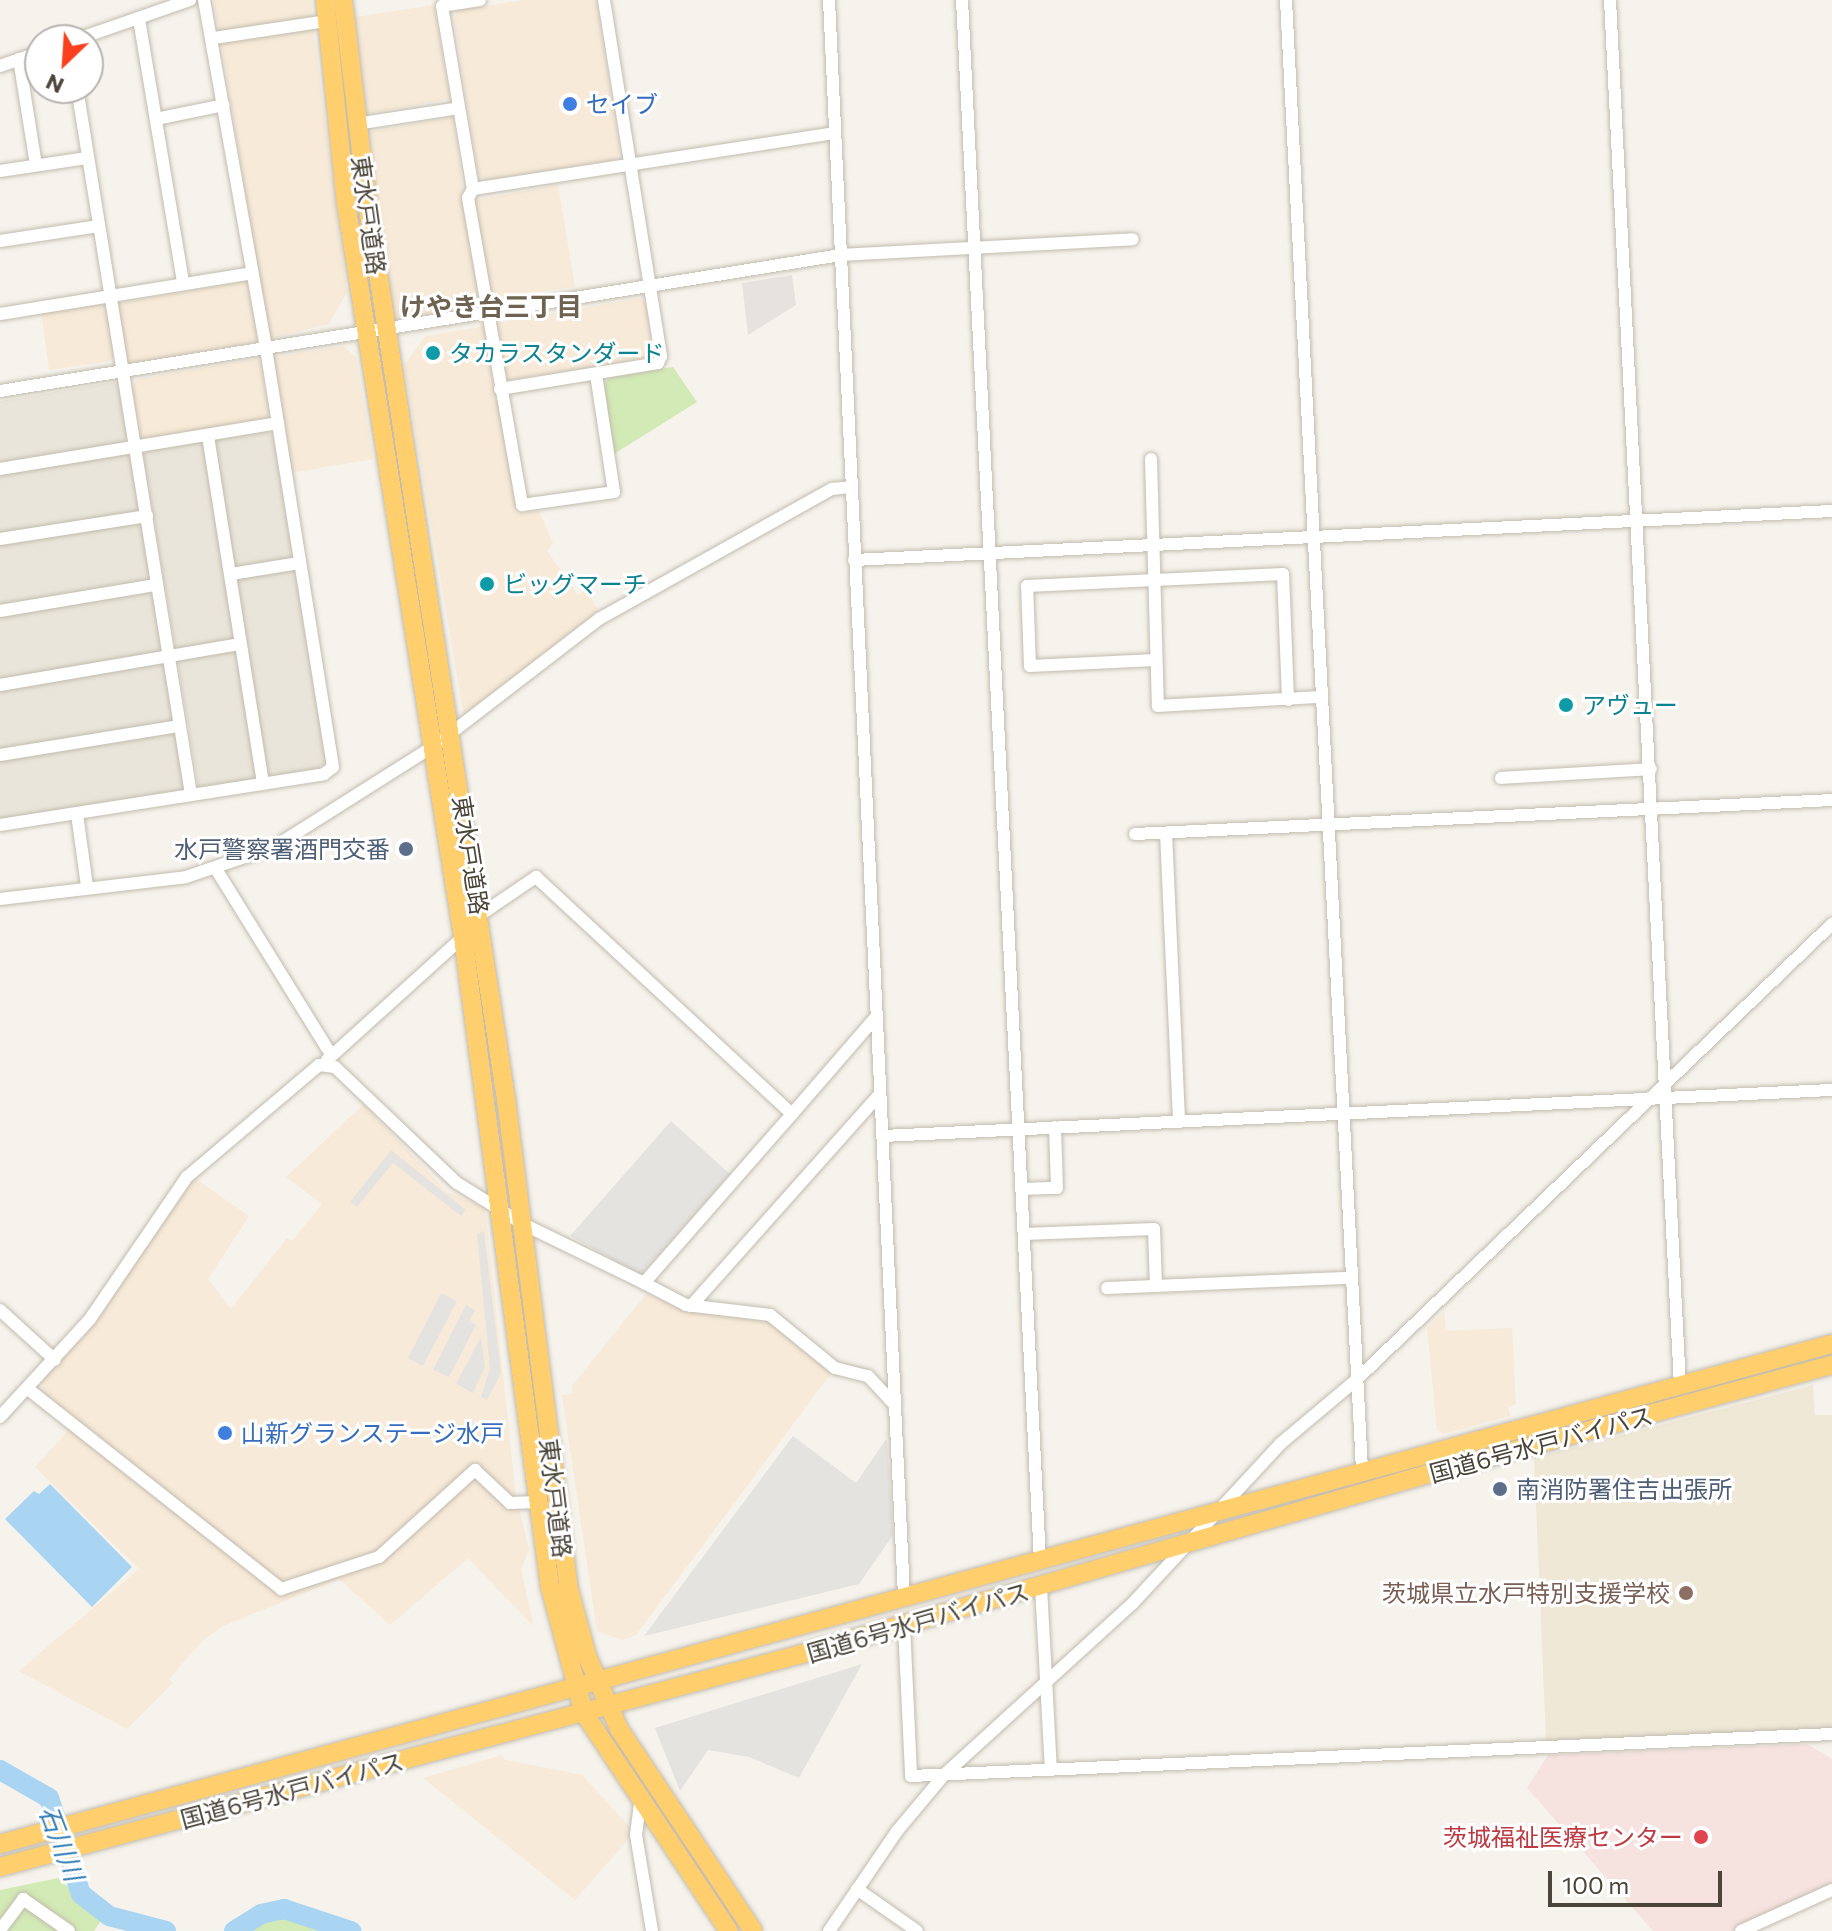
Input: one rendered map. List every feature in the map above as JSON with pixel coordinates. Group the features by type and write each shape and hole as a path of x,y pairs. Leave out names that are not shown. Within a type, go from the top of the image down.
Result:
{"highway":[{"name":"東水戸道路","path":"325,0 377,331 451,732 480,915 523,1224 562,1555 595,1679 607,1707 753,1931"},
{"name":"東水戸道路","path":"343,0 377,331 463,937 537,1502 573,1685 584,1713 640,1803 729,1931"},
{"name":"国道6号水戸バイパス","path":"0,1844 1223,1507 1832,1344"},
{"name":"国道6号水戸バイパス","path":"0,1867 607,1707 1187,1546 1438,1471 1832,1365"}],"street":[{"path":"104,30 190,0"},
{"path":"480,0 442,6 473,189 468,198 522,505 614,492 596,374"},
{"path":"500,389 658,363 661,356 604,0"},
{"path":"829,0 904,1596"},
{"path":"962,0 1040,1559"},
{"path":"1286,0 1362,1472"},
{"path":"1610,0 1680,1386"},
{"path":"0,825 324,774 333,767 266,348 206,2"},
{"path":"139,19 183,282"},
{"path":"214,38 326,21"},
{"path":"0,66 24,57"},
{"path":"19,59 36,165"},
{"path":"79,104 191,794"},
{"path":"156,119 224,105"},
{"path":"356,124 459,108"},
{"path":"473,189 631,167 834,133"},
{"path":"0,171 87,158"},
{"path":"0,241 99,226"},
{"path":"0,391 841,255 1133,239"},
{"path":"0,314 252,273"},
{"path":"0,469 278,423"},
{"path":"208,436 263,783"},
{"path":"1151,459 1158,706 1320,697"},
{"path":"0,899 216,869 274,847 434,746 599,619 832,489 850,487"},
{"path":"854,560 990,552 1152,548 1832,511"},
{"path":"0,539 147,516"},
{"path":"231,574 299,563"},
{"path":"1155,660 1030,666 1027,586 1283,574 1288,700"},
{"path":"0,611 156,585"},
{"path":"0,685 241,644"},
{"path":"0,755 180,726"},
{"path":"1501,778 1651,769"},
{"path":"1135,834 1832,800"},
{"path":"77,814 87,886"},
{"path":"1166,833 1179,1118"},
{"path":"216,869 330,1061 457,1183 523,1224 691,1306 770,1315 835,1368 868,1376 894,1404"},
{"path":"480,915 536,877 792,1114"},
{"path":"829,1931 908,1816 944,1775 1187,1546 1280,1444 1355,1381 1654,1097 1667,1091 1832,924"},
{"path":"0,1417 90,1319 187,1177 330,1061 463,937"},
{"path":"644,1283 876,1017"},
{"path":"1667,1091 1832,1090"},
{"path":"691,1306 880,1094"},
{"path":"883,1136 1179,1118 1343,1114 1654,1097"},
{"path":"1021,1189 1057,1188 1055,1127"},
{"path":"1024,1234 1154,1229 1156,1286"},
{"path":"1107,1288 1350,1278"},
{"path":"0,1310 55,1360"},
{"path":"28,1389 281,1589 379,1557 475,1470 510,1503 537,1502"},
{"path":"1041,1587 1051,1770"},
{"path":"904,1625 911,1776 1831,1736"},
{"path":"640,1803 636,1835 652,1931"},
{"path":"857,1889 917,1931"},
{"path":"1741,1931 1832,1890"},
{"path":"0,1930 23,1899 69,1931"}],"shaded area":[{"path":"214,0 311,0 312,17 219,33"},
{"path":"523,0 596,0 620,152 615,160 485,180 478,174 454,18 458,10"},
{"path":"434,5 450,99 366,114 355,17"},
{"path":"313,26 347,292 329,324 269,339 221,40"},
{"path":"453,117 479,305 393,322 369,132"},
{"path":"558,185 575,287 488,298 475,200"},
{"path":"792,275 796,305 748,335 742,283"},
{"path":"247,281 258,342 128,364 118,303"},
{"path":"640,298 647,305 650,358 503,381 493,324"},
{"path":"103,303 116,353 110,361 49,370 41,311"},
{"path":"485,326 517,513 539,511 553,543 547,551 578,595 586,590 600,613 464,717 404,365 426,336"},
{"path":"343,346 356,357 373,459 291,473 272,357"},
{"path":"260,358 270,418 148,439 140,435 132,388 137,379"},
{"path":"114,382 122,387 130,435 121,443 0,462 0,401"},
{"path":"266,430 273,436 326,761 315,771 199,789 143,455 147,448"},
{"path":"124,452 133,457 152,576 146,583 0,607 0,472"},
{"path":"148,593 154,596 186,783 182,791 0,820 0,616"},
{"path":"364,1104 447,1192 485,1207 516,1497 529,1549 521,1570 534,1627 468,1558 390,1625 339,1579 223,1626 202,1641 169,1679 173,1683 127,1729 19,1671 139,1569 35,1467 76,1422 42,1396 43,1379 98,1319 193,1177 249,1216 208,1279 231,1309 287,1238 292,1241 322,1204 286,1177"},
{"path":"671,1121 730,1174 641,1275 570,1236"},
{"path":"391,1150 466,1210 461,1216 393,1163 357,1207 350,1202"},
{"path":"484,1231 501,1373 487,1400 481,1397 490,1369 477,1234"},
{"path":"441,1293 457,1301 423,1366 408,1358"},
{"path":"646,1294 696,1312 751,1314 777,1324 832,1372 636,1635 622,1640 597,1631 562,1395 572,1394 572,1386"},
{"path":"466,1305 475,1310 469,1321 476,1325 449,1377 433,1370"},
{"path":"1444,1311 1446,1331 1512,1328 1516,1404 1508,1407 1510,1416 1443,1434 1437,1430 1427,1328"},
{"path":"481,1337 485,1367 473,1393 456,1384"},
{"name":"茨城県立水戸特別支援学校","path":"1813,1385 1815,1415 1832,1415 1832,1728 1546,1741 1534,1458"},
{"path":"793,1436 856,1483 887,1438 893,1535 859,1584 644,1636"},
{"path":"862,1664 799,1778 749,1757 708,1750 680,1791 655,1728"},
{"name":"茨城福祉医療センター","path":"1807,1744 1832,1759 1832,1886 1734,1931 1653,1931 1527,1788 1548,1755"},
{"path":"502,1755 505,1760 582,1775 629,1826 631,1836 575,1900 423,1778"}],"green space":[{"path":"673,367 697,402 614,454 604,385 608,378"},
{"path":"58,1878 103,1918 94,1931 0,1931 0,1890"},
{"path":"281,1912 298,1914 340,1931 246,1931"}],"water":[{"path":"50,1484 132,1567 92,1607 5,1519 34,1491 39,1494"}],"waterway":[{"name":"石川川","path":"0,1770 49,1798 81,1894 109,1916 166,1931"},
{"name":"石川川","path":"234,1931 261,1914 284,1909 351,1931"}],"place":[{"name":"セイブ","path":"570,104"},
{"name":"タカラスタンダード","path":"433,353"},
{"name":"ビッグマーチ","path":"487,584"},
{"name":"アヴュー","path":"1566,705"},
{"name":"水戸警察署酒門交番","path":"406,849"},
{"name":"山新グランステージ水戸","path":"225,1433"},
{"name":"南消防署住吉出張所","path":"1500,1489"},
{"name":"茨城県立水戸特別支援学校","path":"1686,1593"},
{"name":"茨城福祉医療センター","path":"1701,1837"}],"district":[{"name":"けやき台三丁目","path":"491,306"}]}
